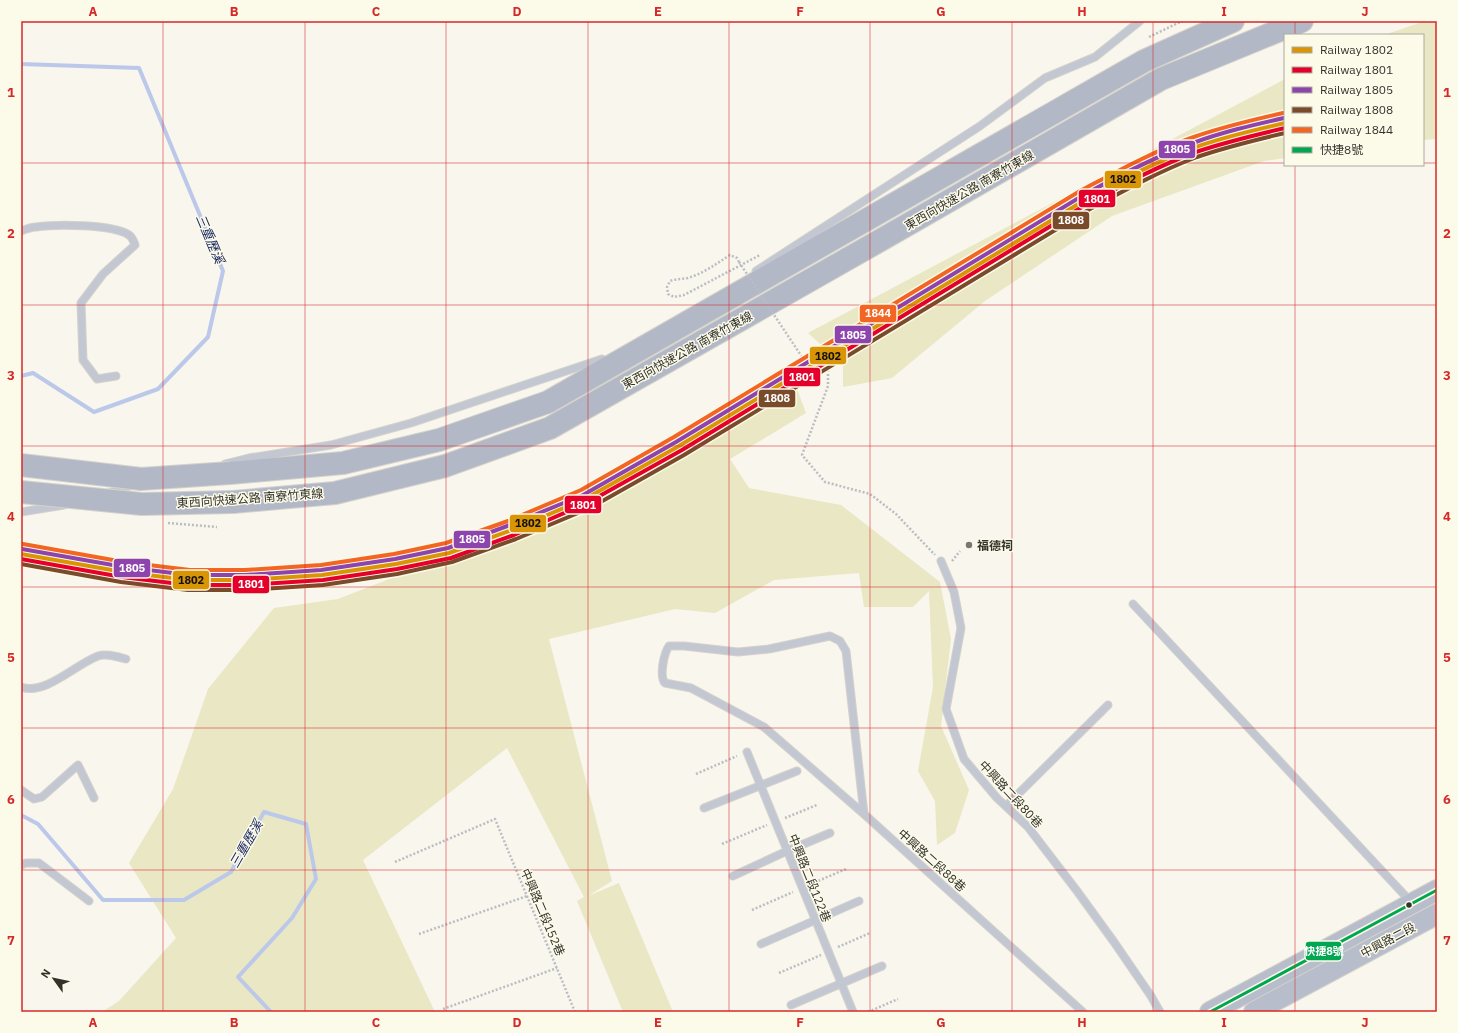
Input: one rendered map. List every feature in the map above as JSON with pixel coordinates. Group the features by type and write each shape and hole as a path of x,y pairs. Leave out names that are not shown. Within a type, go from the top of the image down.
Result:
{"highway":[{"name":"東西向快速公路 南寮竹東線","path":"21,465 141,479 220,468 343,464 439,440 548,402 1144,61 1234,21"},
{"name":"東西向快速公路 南寮竹東線","path":"21,492 142,504 233,502 335,493 445,466 550,428 886,238 1161,79 1302,21"}],"main road":[{"name":"中興路二段","path":"1210,1012 1437,890"},
{"name":"中興路二段","path":"1254,1012 1437,914"}],"lane":[{"path":"746,277 980,126 1044,78 1095,57 1140,21"},
{"path":"21,231 35,227 61,225 110,228 120,230 130,236 135,246 103,274 81,303 83,360 97,379 116,376"},
{"path":"638,342 689,312"},
{"path":"21,512 80,502 144,482 220,468 249,458 331,445 411,423 595,363 609,356"},
{"name":"中興路二段80巷","path":"941,561 954,592 961,628 946,709 964,759 997,798 1028,826 1078,891 1160,1012"},
{"path":"1133,604 1412,903"},
{"name":"中興路二段88巷","path":"864,814 846,651 840,641 830,636 769,649 738,652 684,646 669,646 662,671 662,680 665,683 691,688 764,727 864,814 1083,1012"},
{"path":"21,687 37,688 58,679 99,656 126,658"},
{"path":"1006,806 1108,705"},
{"name":"中興路二段122巷","path":"747,752 786,851 853,1012"},
{"path":"21,790 34,799 42,796 78,765 94,798"},
{"path":"704,808 797,771"},
{"path":"733,876 786,851 830,834"},
{"path":"21,864 39,863 89,901"},
{"path":"761,944 859,901"},
{"path":"791,1004 882,966"}],"path":[{"path":"762,254 684,295 674,297 668,294 667,287 670,282 698,274 711,268 730,255 737,258 739,262 812,372 828,364 828,386 802,456 825,482 870,494 896,514 941,561"},
{"path":"696,774 747,752"},
{"path":"722,844 817,805"},
{"name":"中興路二段152巷","path":"395,862 495,819 575,1012"},
{"path":"752,910 846,870"},
{"path":"419,934 527,896"},
{"path":"779,973 870,933"},
{"path":"443,1009 557,968"},
{"path":"868,1012 898,999"}],"shaded area":[{"path":"1425,21 1437,21 1437,139 1424,140 1424,34 1387,34"},
{"path":"1284,80 1284,158 1264,161 1112,216 985,301 892,378 843,387 843,365 808,333"},
{"path":"794,381 806,413 730,459 749,488 841,505 940,582 951,639 941,726 969,790 955,833 937,845 935,801 918,771 933,687 929,591 913,607 864,607 859,573 774,580 715,613 675,609 549,639 612,881 588,896 619,883 673,1012 623,1012 577,901 584,897 507,748 363,860 435,1012 102,1012 119,1001 176,938 129,863 173,789 208,689 274,608 338,599 626,487"}],"waterway":[{"name":"三重歷溪","path":"21,64 139,68 223,271 208,337 158,389 94,412 33,373 21,376"},
{"name":"三重歷溪","path":"21,815 38,824 103,900 184,900 231,872 264,812 306,824 316,879 292,918 238,977 271,1012"}],"rail line":[{"name":"1844","path":"23,544 124,562 190,570 245,570 321,565 394,554 446,543 508,521 581,490 674,437 1080,191 1148,156 1202,134 1283,113"},
{"name":"1805","path":"22,549 124,567 189,575 245,575 321,570 395,559 448,548 510,525 583,495 676,442 1082,196 1123,174 1164,154 1204,139 1284,118"},
{"name":"1802","path":"21,554 123,572 189,580 245,580 322,575 396,564 449,553 512,530 585,499 679,446 1085,200 1125,179 1165,159 1204,144 1284,123"},
{"name":"1801","path":"21,559 122,577 188,585 245,585 323,580 397,569 451,558 514,535 587,503 682,450 1087,204 1127,183 1168,163 1196,152 1284,128"},
{"name":"1808","path":"21,564 121,582 188,590 245,590 323,585 397,574 452,562 516,539 590,508 684,455 1090,209 1129,188 1197,157 1284,133"}],"transit line":[{"name":"快捷8號","path":"1210,1012 1437,890"}],"place":[{"name":"福德祠","path":"969,545"}]}
